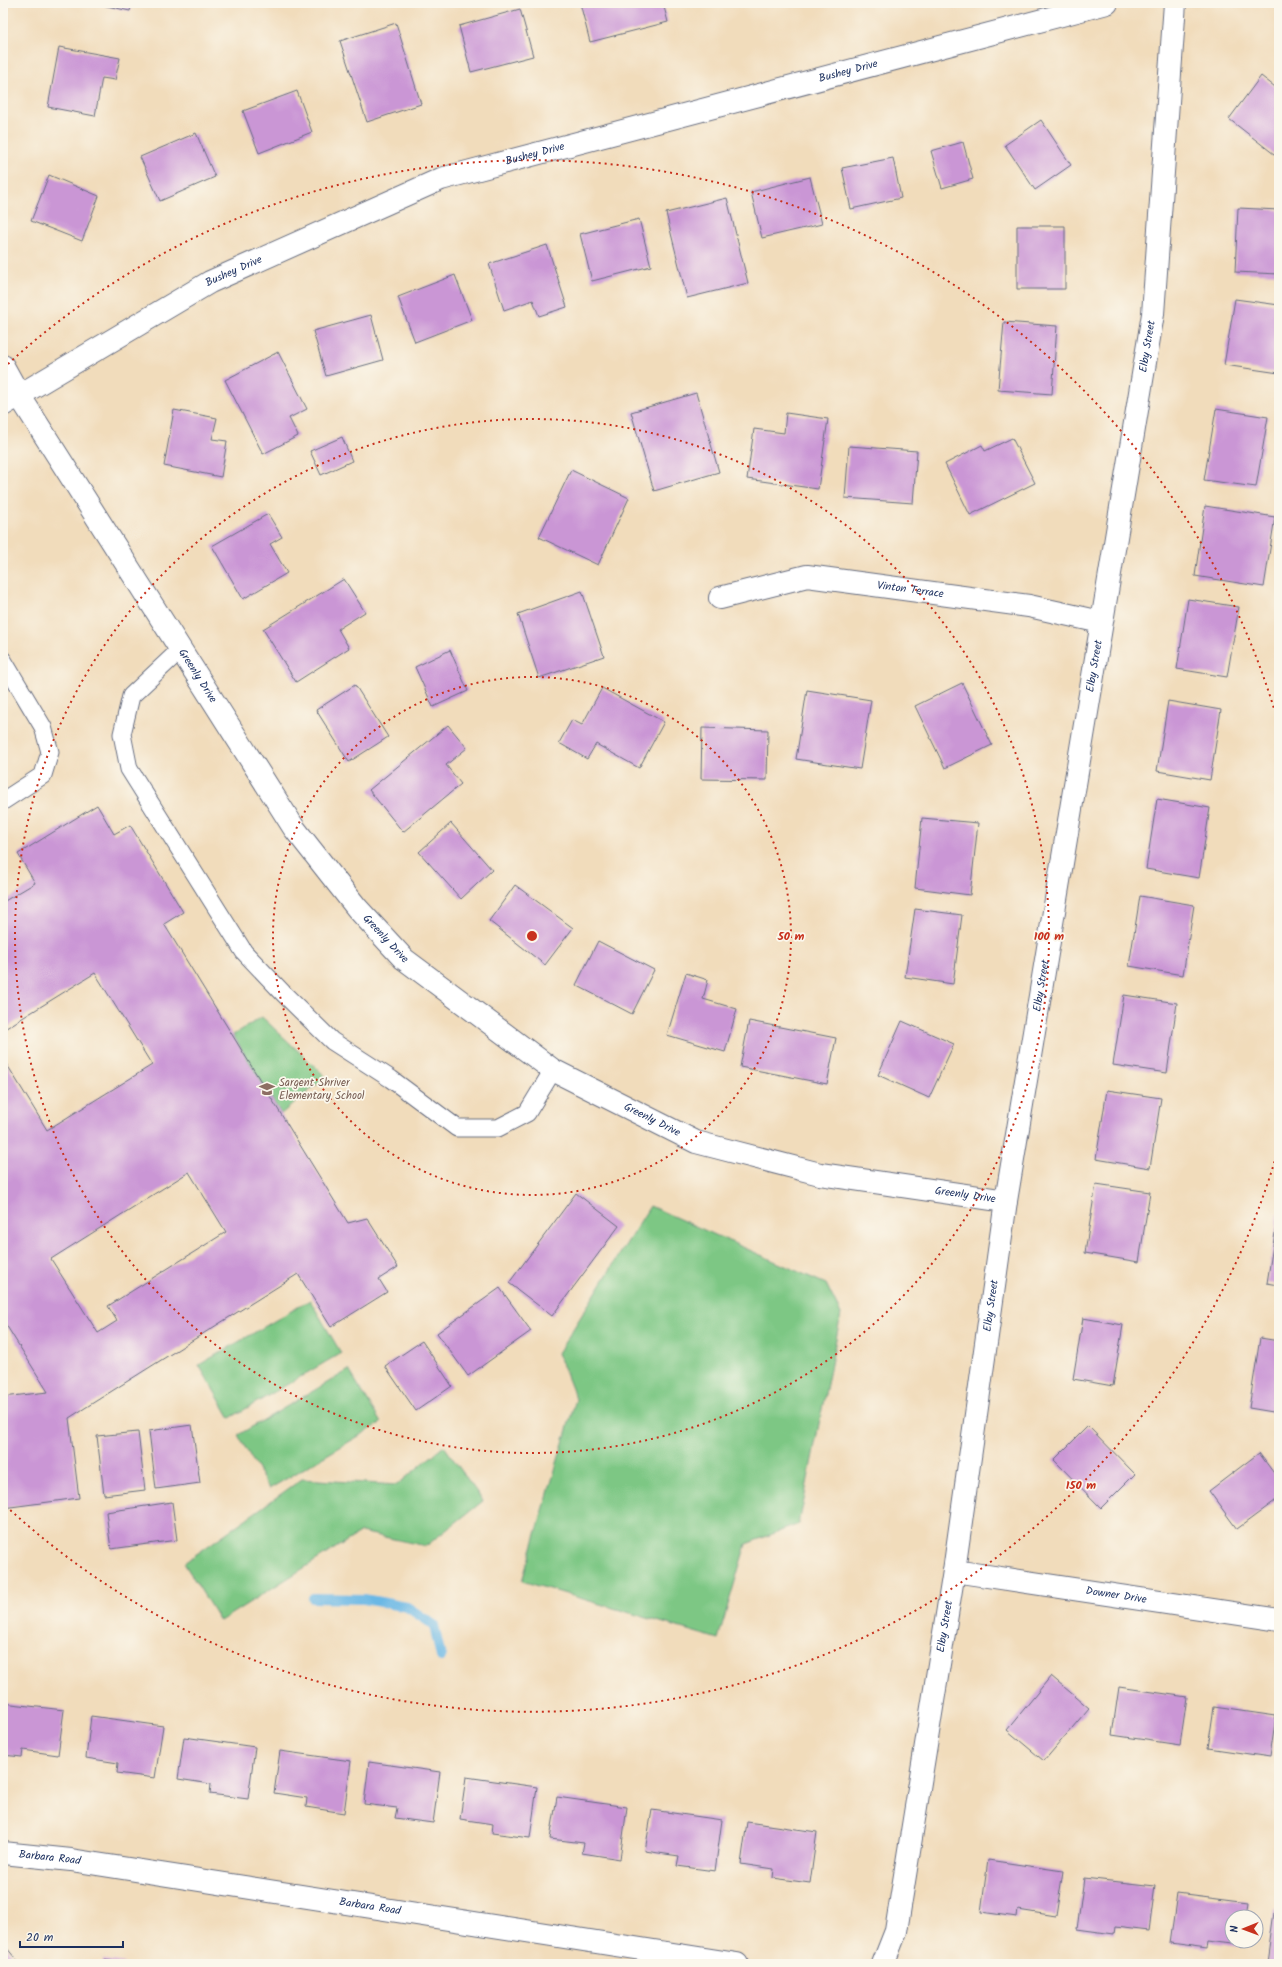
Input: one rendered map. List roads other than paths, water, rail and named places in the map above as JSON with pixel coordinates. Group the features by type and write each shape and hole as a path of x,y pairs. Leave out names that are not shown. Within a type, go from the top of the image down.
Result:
{"street":[{"name":"Bushey Drive","path":"11,400 210,282 440,179 1106,3"},
{"name":"Elby Street","path":"884,1964 896,1931 954,1571 1006,1201 1153,314 1175,3"},
{"name":"Greenly Drive","path":"3,366 11,400 181,649 294,828 357,908 404,959 553,1070 696,1142 820,1174 1006,1201"},
{"name":"Vinton Terrace","path":"720,598 807,576 1029,606 1101,622"},
{"name":"Downer Drive","path":"954,1571 1279,1620"},
{"name":"Barbara Road","path":"3,1853 71,1860 737,1964"}],"lane":[{"path":"181,649 131,696 122,734 129,769 244,952 332,1041 391,1079 457,1128 498,1128 528,1113 553,1070"},
{"path":"3,660 44,727 50,752 43,775 3,800"}],"waterway":[{"path":"313,1598 364,1599 407,1607 434,1625 441,1657"}],"place":[{"name":"Sargent Shriver Elementary School","path":"267,1089"}]}
